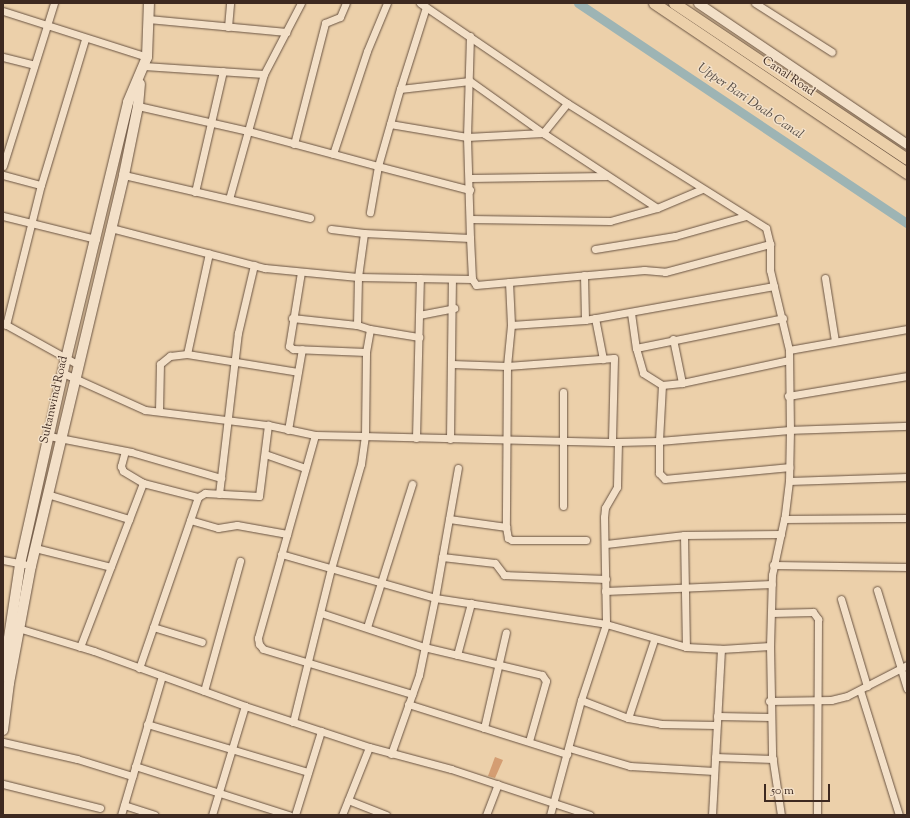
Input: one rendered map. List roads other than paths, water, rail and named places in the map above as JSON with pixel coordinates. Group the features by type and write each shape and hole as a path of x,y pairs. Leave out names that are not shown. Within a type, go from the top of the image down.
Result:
{"main road":[{"path":"5,680 20,564 66,360 128,102 140,78 145,62 149,3"},
{"name":"Canal Road","path":"654,3 907,173"},
{"name":"Canal Road","path":"674,3 907,159"},
{"name":"Sultanwind Road","path":"3,730 5,680 77,364 124,175 138,106 140,78"}],"street":[{"path":"3,166 54,3"},
{"path":"228,27 230,3"},
{"path":"228,199 264,74 302,3"},
{"path":"294,144 325,23 340,17 346,3"},
{"path":"333,154 367,51 387,3"},
{"path":"698,3 907,144"},
{"path":"755,3 832,52"},
{"path":"370,212 378,166 423,5 567,103 766,228 770,244 769,263 783,318 789,350 789,481 784,520 773,566 770,646 770,716 772,759 781,815"},
{"path":"3,11 85,39 145,62 264,74"},
{"path":"148,19 286,32"},
{"path":"470,36 470,81 467,137 470,178 472,279 476,285 644,270 665,272 770,244"},
{"path":"77,364 66,360 4,324 41,185 85,39"},
{"path":"3,57 34,65"},
{"path":"195,192 223,71"},
{"path":"400,89 470,81 606,176 657,208"},
{"path":"390,124 467,137 543,133 567,103"},
{"path":"138,106 248,131 470,190"},
{"path":"3,175 41,185"},
{"path":"124,175 310,218"},
{"path":"470,178 606,176"},
{"path":"470,219 610,221 657,208 702,189"},
{"path":"3,216 96,239"},
{"path":"595,249 675,236 746,216"},
{"path":"111,228 254,265 301,272 358,277 472,279"},
{"path":"331,229 364,233 470,238"},
{"path":"357,325 358,277 364,233"},
{"path":"187,354 209,253"},
{"path":"219,494 238,334 254,265"},
{"path":"301,272 288,343 293,349 366,352"},
{"path":"584,275 585,320"},
{"path":"416,438 420,278"},
{"path":"824,278 835,341"},
{"path":"450,439 454,308 452,279"},
{"path":"509,282 511,325 507,366 506,527 508,538 512,540 586,540"},
{"path":"511,325 585,320 631,313 774,286"},
{"path":"419,315 454,308"},
{"path":"631,313 636,348 643,373 662,385 682,383 789,360"},
{"path":"292,318 357,325 370,329 419,337"},
{"path":"595,318 603,359"},
{"path":"636,348 673,339 783,318"},
{"path":"789,350 907,328"},
{"path":"293,722 332,569 361,464 365,436 366,352 370,329"},
{"path":"673,339 682,383"},
{"path":"288,430 302,349"},
{"path":"160,411 160,364 170,356 187,354 235,360 298,372"},
{"path":"452,364 507,366 614,358 617,487 605,508 604,517 606,544 606,624 581,700 550,815"},
{"path":"63,373 145,410 268,425 315,435 563,441 659,441 790,430 907,426"},
{"path":"788,396 907,376"},
{"path":"662,385 659,441 660,473 665,479 789,467"},
{"path":"563,392 563,506"},
{"path":"139,668 198,497 205,493 259,496 268,425"},
{"path":"315,435 258,638 259,644 263,648 412,694"},
{"path":"49,436 125,451 221,478"},
{"path":"125,451 121,466 123,471 143,483 198,497"},
{"path":"265,454 305,468"},
{"path":"391,754 412,694 424,647 435,598 458,468"},
{"path":"789,481 907,477"},
{"path":"80,647 143,483"},
{"path":"367,627 382,585 412,484"},
{"path":"47,494 129,519"},
{"path":"784,520 907,518"},
{"path":"449,519 506,527"},
{"path":"190,520 218,528 237,525 286,534"},
{"path":"606,544 684,535 781,534"},
{"path":"684,535 687,589 686,647"},
{"path":"35,548 111,567"},
{"path":"281,554 382,585 435,598 606,624 654,640 686,647 722,649 770,646"},
{"path":"442,557 495,563 504,575 606,579"},
{"path":"3,560 31,566"},
{"path":"204,691 240,561"},
{"path":"773,566 907,567"},
{"path":"605,591 687,589 772,584"},
{"path":"877,590 904,666 907,689"},
{"path":"841,599 898,815 907,813"},
{"path":"457,655 470,603"},
{"path":"771,613 813,612 816,615 818,700 817,815"},
{"path":"321,613 424,647 545,677 546,681 529,741"},
{"path":"153,627 202,642"},
{"path":"18,628 80,647 245,706 369,747 498,784 590,815"},
{"path":"484,728 506,632"},
{"path":"628,718 654,640"},
{"path":"712,815 716,725 722,649"},
{"path":"770,701 831,700 864,688 904,666"},
{"path":"122,815 162,676"},
{"path":"581,700 628,718 661,724 716,725"},
{"path":"408,704 529,741 630,766 714,771"},
{"path":"212,815 220,793 245,706"},
{"path":"717,716 770,716"},
{"path":"147,724 308,772"},
{"path":"295,815 321,731"},
{"path":"3,742 77,759 132,776"},
{"path":"342,815 369,747"},
{"path":"715,756 772,759"},
{"path":"135,766 289,815"},
{"path":"3,784 100,808"},
{"path":"486,815 498,784"},
{"path":"348,800 386,815"},
{"path":"124,805 154,815"}],"waterway":[{"name":"Upper Bari Doab Canal","path":"578,3 907,223"}]}
